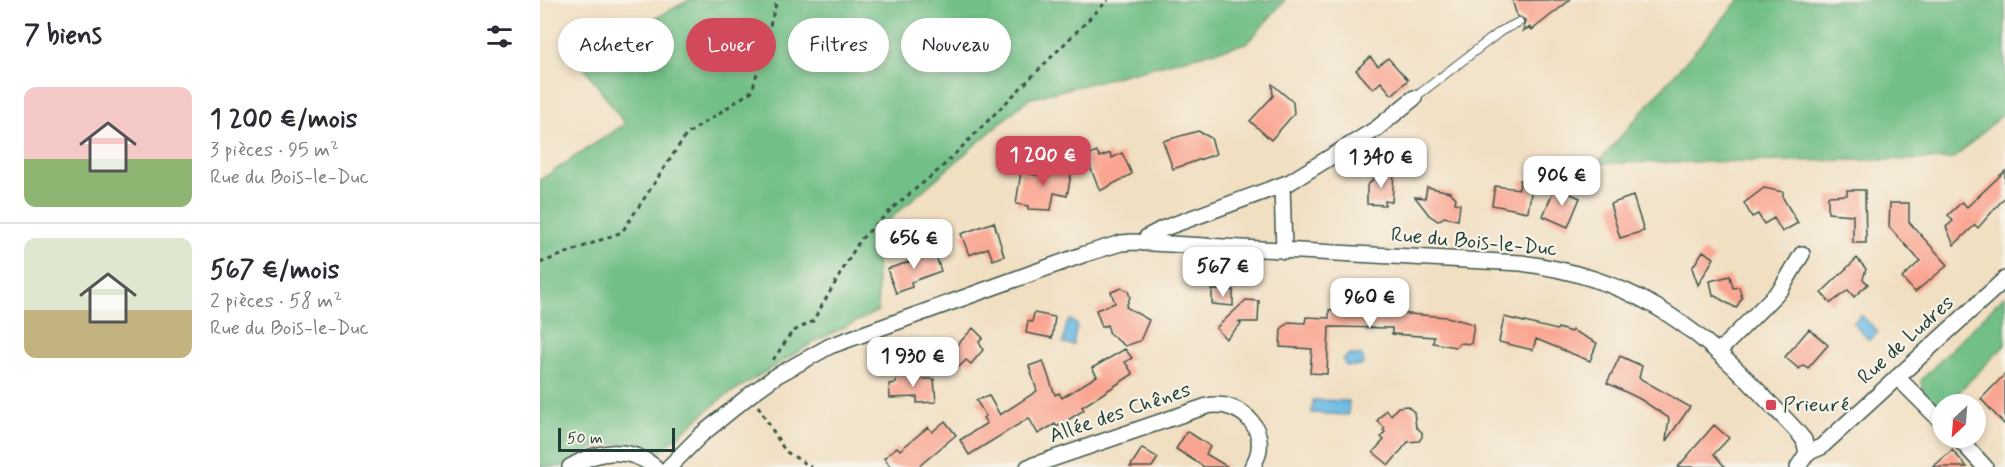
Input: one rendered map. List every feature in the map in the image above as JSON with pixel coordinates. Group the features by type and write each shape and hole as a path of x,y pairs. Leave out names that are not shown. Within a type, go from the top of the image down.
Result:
{"street":[{"path":"1144,243 1147,237 1162,229 1282,185 1307,173 1376,129 1414,98"},
{"path":"1282,185 1284,251"},
{"name":"Rue du Bois-le-Duc","path":"669,467 700,435 751,394 776,376 830,346 891,322 1121,243 1521,263 1569,272 1615,286 1682,322 1719,351 1801,435 1806,443 1807,453"},
{"path":"1719,351 1781,289 1802,254"},
{"name":"Rue de Ludres","path":"1807,453 1821,447 2005,279"},
{"path":"1897,377 1932,412"},
{"name":"Allée des Chênes","path":"1028,467 1207,406 1226,404 1242,411 1253,424 1258,450 1252,467"},
{"path":"1967,448 1985,467"},
{"path":"570,467 590,456 625,452 645,459 656,467"},
{"path":"1798,467 1807,453"}],"lane":[{"path":"1414,98 1501,31 1519,22"}],"path":[{"path":"540,263 622,232 686,135 753,91 777,0"},
{"path":"768,367 792,332 813,321 861,240 896,205 914,193 947,162 1108,0"},
{"path":"751,394 785,451 811,467"}],"green space":[{"path":"689,0 1285,0 1247,43 1028,99 876,231 878,311 814,342 722,398 655,456 628,445 602,443 561,467 540,467 540,180 625,124 588,72 674,72 674,18 656,18"},
{"path":"1739,0 2005,0 2005,112 1953,159 1598,163"},
{"path":"2005,295 2005,345 1957,394 1932,394 1932,401 1923,394 1921,380"}],"water":[{"path":"927,230 930,240 903,249 900,239"},
{"path":"1861,315 1878,332 1869,340 1853,323"},
{"path":"1071,320 1077,325 1073,345 1063,343 1067,323"},
{"path":"1348,355 1361,355 1364,362 1361,366 1346,366 1343,360"},
{"path":"1313,400 1349,401 1348,415 1312,413"}],"building":[{"path":"1512,0 1570,0 1532,30 1530,27 1523,31 1525,20 1517,16"},
{"path":"1370,57 1378,66 1388,58 1408,80 1392,95 1381,82 1373,89 1356,70"},
{"path":"1272,84 1293,102 1294,114 1271,140 1250,121 1273,96"},
{"path":"1198,131 1211,138 1216,154 1173,169 1163,141"},
{"path":"1097,152 1100,157 1110,153 1112,158 1122,153 1132,174 1100,191 1086,157"},
{"path":"1043,163 1072,169 1067,196 1054,193 1051,210 1028,209 1028,206 1016,204 1021,172 1040,176"},
{"path":"2005,171 2005,197 1978,228 1975,225 1954,245 1946,227 1953,221 1948,215 1962,202 1967,207"},
{"path":"1380,172 1394,173 1392,202 1385,201 1385,205 1367,204 1367,186"},
{"path":"1520,180 1533,181 1528,212 1492,205 1495,186 1519,189"},
{"path":"1427,187 1450,192 1456,198 1455,203 1460,204 1458,220 1444,217 1438,221 1429,215 1415,197 1425,198"},
{"path":"1555,187 1580,198 1568,227 1543,216"},
{"path":"1764,188 1783,192 1783,198 1798,223 1782,232 1774,218 1764,224 1758,214 1752,217 1744,203"},
{"path":"1847,190 1865,190 1866,243 1853,243 1853,215 1828,213 1828,196 1847,195"},
{"path":"1633,196 1644,231 1620,238 1610,204"},
{"path":"1890,203 1909,203 1909,222 1948,265 1915,292 1902,278 1920,261 1889,227"},
{"path":"994,222 1004,256 993,260 988,248 969,255 961,234"},
{"path":"933,248 941,271 911,282 912,287 896,293 887,269 912,261 910,256"},
{"path":"1703,251 1714,258 1698,285 1692,268"},
{"path":"1857,258 1866,269 1863,279 1868,284 1854,297 1848,290 1831,303 1821,293"},
{"path":"1730,276 1733,288 1739,287 1742,298 1736,308 1713,295 1710,281"},
{"path":"1365,283 1373,284 1372,311 1447,317 1474,324 1471,344 1461,343 1455,347 1433,343 1434,337 1392,334 1392,328 1329,327 1327,374 1310,373 1312,349 1280,347 1281,329 1289,322 1305,323 1306,317 1329,318 1329,310 1361,307"},
{"path":"1122,288 1128,291 1130,297 1126,307 1149,320 1140,341 1125,346 1110,334 1107,325 1102,327 1096,310 1115,303 1111,292"},
{"path":"1212,290 1233,290 1233,306 1212,304"},
{"path":"1246,300 1259,301 1258,322 1239,322 1241,324 1226,339 1216,328"},
{"path":"1034,313 1055,317 1052,338 1026,333 1028,321 1032,322"},
{"path":"1504,317 1557,330 1558,328 1571,332 1572,330 1597,343 1590,361 1536,339 1533,350 1499,342"},
{"path":"973,328 983,338 979,342 983,350 971,364 966,360 959,367 947,356"},
{"path":"1809,329 1828,345 1808,368 1803,365 1799,369 1785,357"},
{"path":"1125,349 1132,358 1125,362 1133,374 1082,407 1084,410 1057,427 1055,424 1038,434 1029,418 969,455 960,440 987,423 983,418 986,416 976,400 989,396 1000,415 1037,391 1029,366 1043,361 1055,395 1059,393 1062,398 1097,376 1092,368"},
{"path":"1620,356 1642,366 1639,378 1690,407 1666,441 1669,418 1640,399 1607,383"},
{"path":"917,372 918,379 934,379 936,402 917,403 917,397 890,398 889,384 896,383 897,373"},
{"path":"2005,374 2005,425 1986,404 1986,394"},
{"path":"1407,406 1414,412 1416,427 1422,432 1422,437 1419,441 1408,442 1389,465 1373,452 1384,440 1381,437 1385,428 1377,421 1386,410 1391,415 1398,407"},
{"path":"945,421 956,435 918,467 891,467 884,458 897,447 900,450 928,427 932,432"},
{"path":"1714,425 1729,438 1714,454 1725,467 1678,467"},
{"path":"1187,431 1210,446 1206,454 1228,467 1204,467 1176,449"},
{"path":"1142,448 1158,458 1152,467 1130,467"},
{"path":"1952,450 1967,467 1933,467"}],"place":[{"name":"Prieuré","path":"1771,405"}]}
